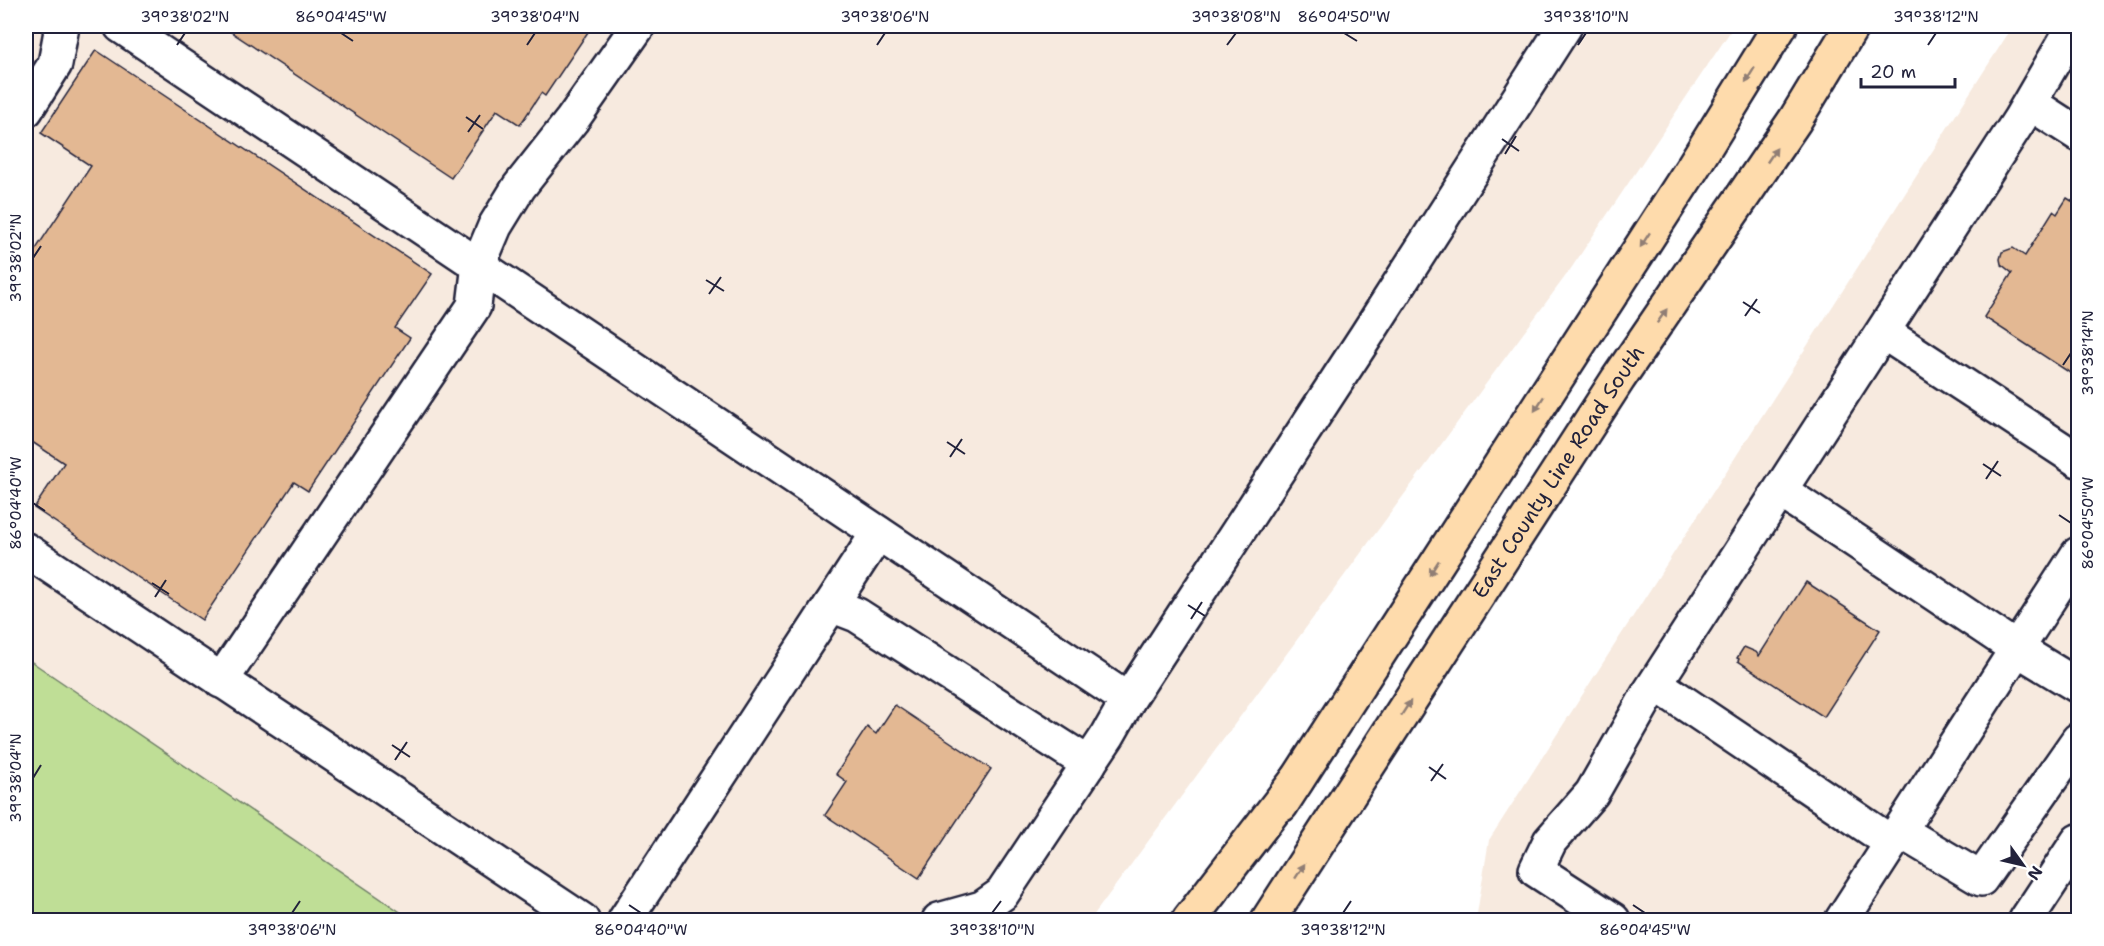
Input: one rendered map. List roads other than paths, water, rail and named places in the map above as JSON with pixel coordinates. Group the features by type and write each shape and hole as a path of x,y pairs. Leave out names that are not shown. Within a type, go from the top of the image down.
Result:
{"main road":[{"path":"1207,921 1691,170 1780,26"},
{"name":"East County Line Road South","path":"1268,921 1618,379 1795,120 1852,26"},
{"path":"1189,921 1297,780"}],"lane":[{"path":"26,110 55,64 62,26"},
{"path":"121,26 1128,700"},
{"path":"221,681 474,306 479,264 495,226 519,187 572,120 638,26"},
{"path":"939,921 982,908 1002,894 1108,735 1128,700 1565,26"},
{"path":"1613,921 1536,870 1550,841 1592,793 1656,684 2030,103 2074,26"},
{"path":"2030,103 2079,134"},
{"path":"1883,333 2079,460"},
{"path":"1781,491 2017,649 2079,686"},
{"path":"625,921 878,533"},
{"path":"26,550 582,921"},
{"path":"1842,921 2017,649 2069,588 2079,554"},
{"path":"831,605 857,615 1089,764"},
{"path":"1656,684 1896,837 1981,879 2079,740"},
{"path":"2026,921 2079,841"}]}
